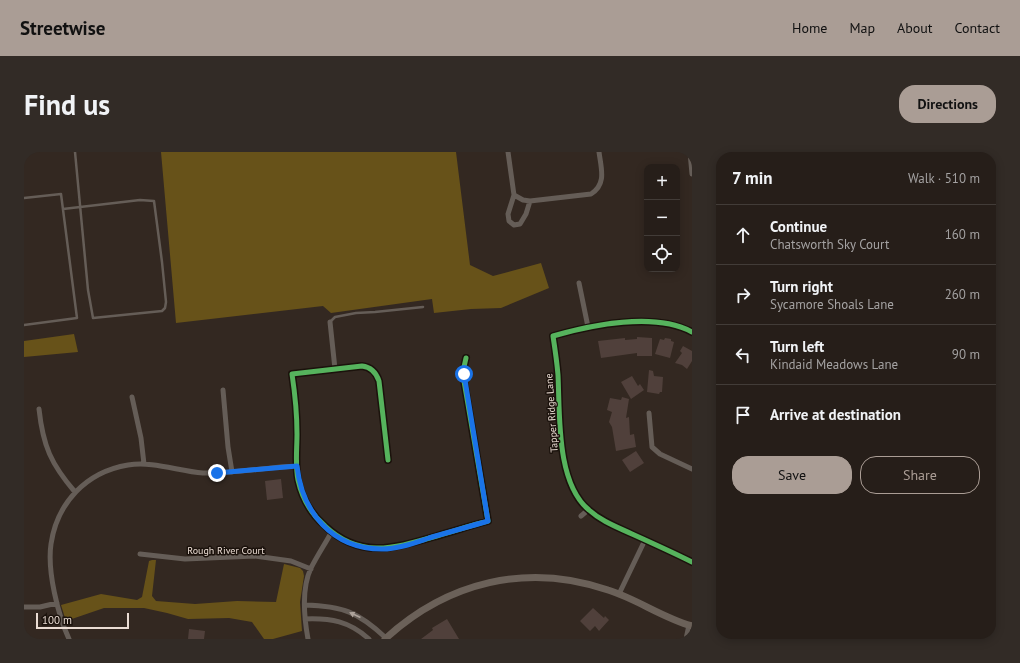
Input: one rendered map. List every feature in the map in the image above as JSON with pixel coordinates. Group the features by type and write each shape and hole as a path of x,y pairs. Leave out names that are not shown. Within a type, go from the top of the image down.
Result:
{"street":[{"path":"508,152 514,194 508,214 509,221 514,224 520,224 526,214 530,202"},
{"path":"514,194 523,200 530,202 591,194 597,190 601,183 602,177 599,152"},
{"path":"690,152 692,174"},
{"path":"579,283 588,327 611,324 659,322 670,323 692,332"},
{"path":"330,322 336,369"},
{"name":"Tapper Ridge Lane","path":"588,327 553,336 557,362 560,427 564,460 572,485 579,499 588,510 612,524 692,562"},
{"path":"388,460 379,381 374,371 370,368 362,366 292,374 297,422 298,479 306,503 318,520 332,533 350,543 370,548 382,549 411,544 488,521 464,381 464,367 466,358"},
{"path":"223,390 228,447 232,472"},
{"path":"132,397 141,438 144,464"},
{"path":"39,409 42,435 48,452 55,466 76,492"},
{"path":"649,413 652,447 660,454 692,469"},
{"path":"69,639 57,603 51,568 50,546 54,529 62,509 76,492 88,481 103,472 122,466 144,464 195,472 217,473 297,466"},
{"path":"581,516 588,510"},
{"path":"308,639 304,605 305,593 311,569 332,533"},
{"path":"619,594 644,540"},
{"name":"Rough River Court","path":"140,554 185,560 255,556 291,561 311,569"},
{"path":"304,605 332,607 353,614 371,624 385,639 402,623 443,598 463,589 509,578 535,577 563,579 588,583 619,594 691,626 686,639"},
{"path":"24,607 40,607 57,603"},
{"path":"305,619 334,620 345,623 369,639"}],"lane":[{"path":"63,209 81,207 140,200 154,201 166,302 165,308 162,311 93,318 88,290 81,207 75,152"},
{"path":"24,198 61,194 77,318 24,325"},
{"path":"330,322 335,317 356,313 423,307"}],"shaded area":[{"path":"161,152 456,152 470,265 493,276 541,263 549,288 501,308 471,309 434,313 432,299 331,313 323,306 176,323"},
{"path":"74,334 78,352 24,357 24,341"},
{"path":"156,560 152,596 156,601 195,604 237,601 276,602 284,564 300,568 303,571 304,576 300,602 302,631 273,639 264,639 252,622 229,618 188,619 144,608 104,608 66,621 61,605 101,594 137,600 142,597 149,561"}],"building":[{"path":"637,337 652,338 652,356 637,356 637,353 601,358 598,341 625,338 625,340 637,339"},
{"path":"665,338 671,339 671,341 674,342 670,358 655,354 660,339 664,340"},
{"path":"683,346 692,351 692,361 687,369 682,365 675,363 682,353 680,351"},
{"path":"649,370 653,371 654,376 663,377 662,392 659,394 647,392"},
{"path":"632,376 638,386 640,384 644,390 631,399 621,382"},
{"path":"622,397 629,399 626,418 629,417 630,435 634,434 636,447 616,451 612,427 609,422 612,412 607,410 610,398 621,400"},
{"path":"636,451 644,463 630,472 622,460"},
{"path":"281,479 283,498 267,500 265,481"},
{"path":"593,608 604,618 605,616 609,620 599,631 595,626 590,631 580,621"},
{"path":"447,619 459,639 421,639 433,630 432,628"},
{"path":"189,629 205,631 204,639 188,639"}],"cycle path":[{"path":"692,332 677,326 660,323 623,322 586,328 553,336 557,360 562,447 565,466 578,498 589,510 604,521 692,562"},
{"path":"388,460 379,381 373,370 362,366 292,374 297,419 297,474 302,493 308,505 315,516 325,526 350,543 363,547 390,547 404,545 488,521 464,381 464,367 466,358"}],"route":[{"path":"217,473 276,466 297,466 298,479 306,503 318,520 332,533 350,543 370,548 382,549 411,544 488,521 464,374"}]}
